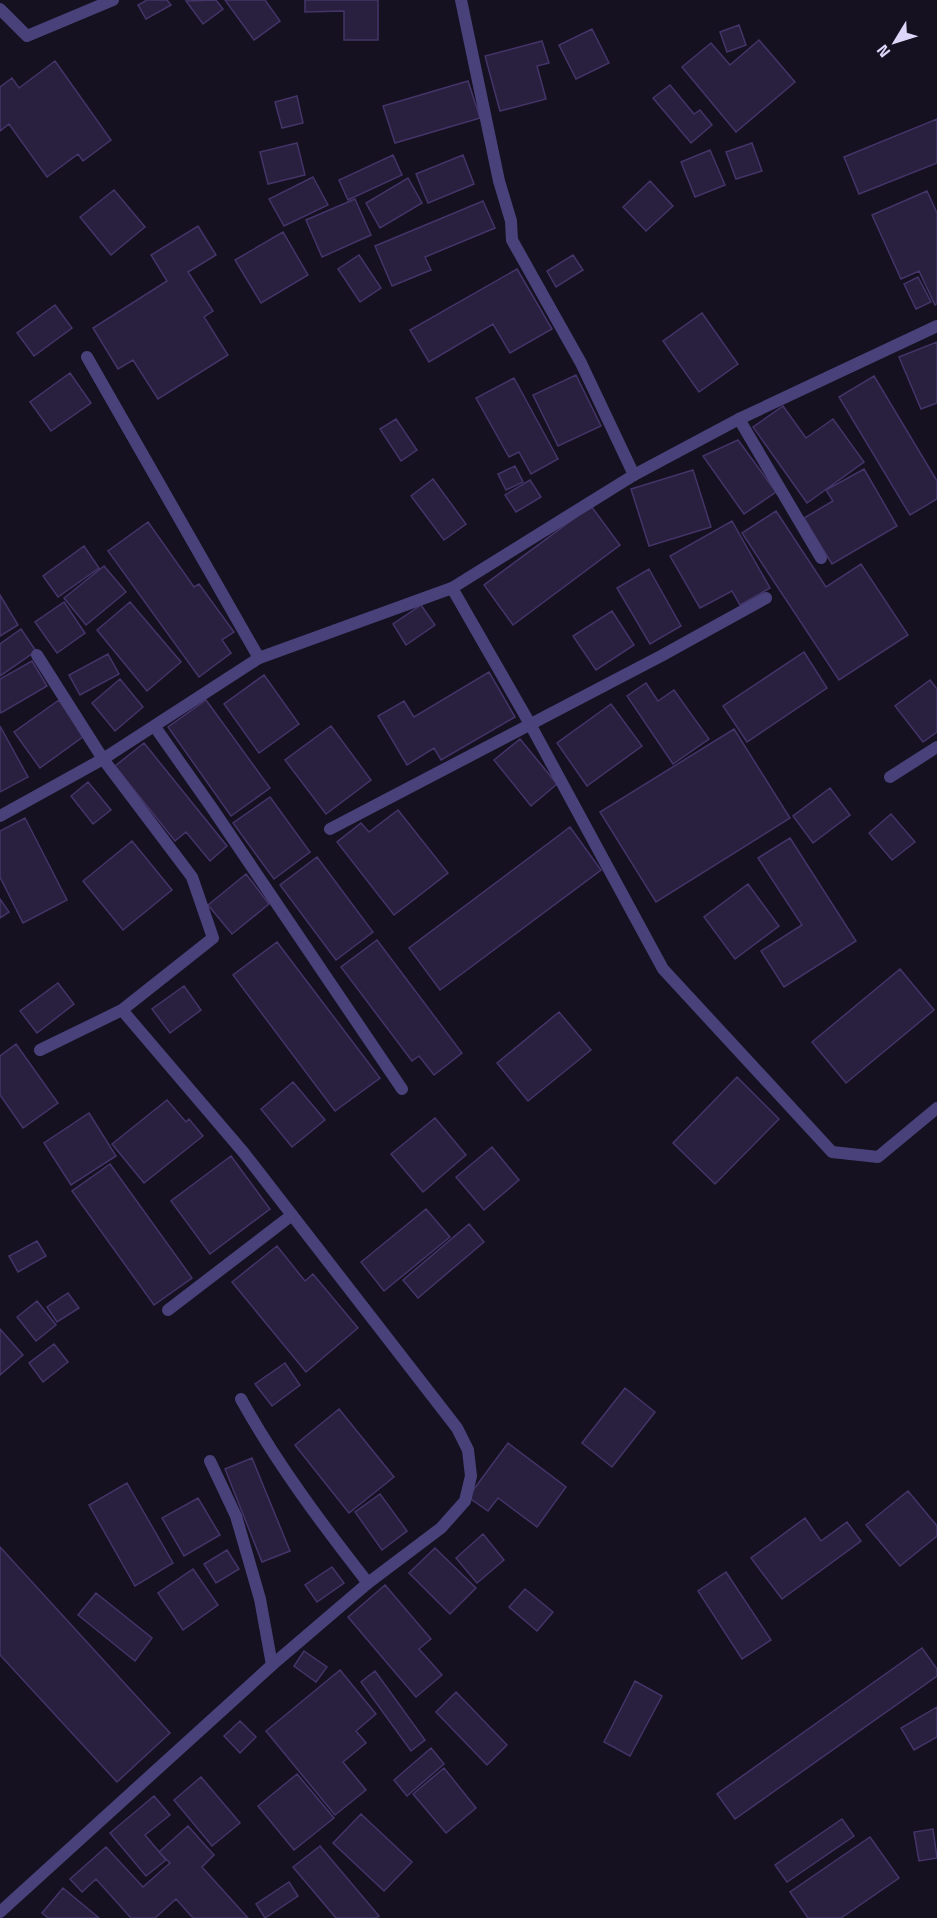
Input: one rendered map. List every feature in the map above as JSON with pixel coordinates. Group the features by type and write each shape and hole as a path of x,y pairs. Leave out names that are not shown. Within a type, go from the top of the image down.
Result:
{"street":[{"path":"0,9 27,36 113,0"},
{"path":"461,0 499,181 511,221 512,240 581,363 633,475"},
{"path":"0,816 103,759 259,658 452,588 633,475 739,419 937,326"},
{"path":"87,357 259,658"},
{"path":"739,419 821,558"},
{"path":"452,588 530,724 663,969 832,1152 878,1157 937,1108"},
{"path":"330,829 661,657 766,598"},
{"path":"37,655 103,759 192,877 213,938 122,1010 40,1050"},
{"path":"154,727 219,818 402,1089"},
{"path":"890,777 937,747"},
{"path":"0,1912 272,1665 368,1583 441,1528 465,1501 471,1476 468,1450 457,1428 244,1153 122,1010"},
{"path":"168,1310 292,1215"},
{"path":"241,1399 315,1514 368,1583"},
{"path":"210,1461 236,1516 260,1599 272,1665"}],"building":[{"path":"147,0 167,0 171,5 146,19 138,5"},
{"path":"216,0 223,9 203,24 186,1"},
{"path":"225,0 265,0 280,21 254,40"},
{"path":"305,0 378,0 378,40 344,40 344,11 305,12"},
{"path":"739,25 746,45 727,52 720,32"},
{"path":"592,29 609,63 576,79 559,45"},
{"path":"759,40 795,82 736,132 682,67 711,43 730,65"},
{"path":"542,41 549,63 537,66 546,99 500,111 485,56"},
{"path":"55,61 111,140 83,161 78,154 47,177 9,124 0,131 0,87 12,78 19,88"},
{"path":"468,81 480,118 395,143 383,106"},
{"path":"670,85 694,114 700,110 712,125 691,143 653,98"},
{"path":"297,96 303,123 282,128 275,102"},
{"path":"937,119 937,163 859,194 844,157"},
{"path":"297,143 305,175 268,184 260,152"},
{"path":"752,143 762,171 736,179 726,152"},
{"path":"710,150 725,185 695,197 681,162"},
{"path":"393,155 402,175 348,200 339,180"},
{"path":"463,155 474,184 428,203 416,174"},
{"path":"313,177 328,205 284,226 269,199"},
{"path":"408,178 422,203 380,228 366,203"},
{"path":"650,181 673,206 646,231 623,207"},
{"path":"114,190 145,227 111,255 80,217"},
{"path":"927,191 937,213 937,304 935,305 919,271 901,279 872,215"},
{"path":"355,199 371,235 322,257 306,220"},
{"path":"483,201 495,228 425,257 431,270 392,286 375,246"},
{"path":"198,226 216,255 188,272 213,311 204,317 228,355 158,399 133,360 118,369 93,328 167,281 151,255"},
{"path":"283,232 308,275 261,303 235,260"},
{"path":"359,255 381,288 360,302 338,269"},
{"path":"573,255 583,270 556,287 547,271"},
{"path":"517,269 552,329 510,353 493,324 429,362 410,330"},
{"path":"918,277 931,302 916,309 904,284"},
{"path":"55,305 72,328 34,356 17,333"},
{"path":"702,313 738,364 699,392 663,341"},
{"path":"937,342 937,403 921,409 899,357"},
{"path":"70,373 91,403 51,431 30,402"},
{"path":"576,375 601,426 558,446 533,395"},
{"path":"874,376 937,481 937,499 910,515 839,397"},
{"path":"514,378 558,459 531,474 519,452 509,457 476,398"},
{"path":"783,406 806,438 833,419 864,462 807,503 753,427"},
{"path":"396,419 417,450 401,461 380,429"},
{"path":"738,440 776,492 744,514 703,456"},
{"path":"515,466 523,482 506,490 498,474"},
{"path":"864,469 897,526 832,564 804,518 833,501 826,490"},
{"path":"693,470 711,527 649,546 631,489"},
{"path":"433,479 466,524 444,540 411,496"},
{"path":"530,480 541,497 516,512 505,495"},
{"path":"591,506 620,545 513,625 484,585"},
{"path":"776,511 826,587 861,564 908,635 839,680 742,533"},
{"path":"732,521 770,588 740,605 732,591 700,608 670,556"},
{"path":"148,522 194,587 199,584 234,632 222,640 231,653 199,677 108,551"},
{"path":"84,546 99,568 58,597 43,576"},
{"path":"104,566 126,592 86,625 64,598"},
{"path":"649,569 681,626 650,644 617,588"},
{"path":"0,595 18,625 0,636"},
{"path":"64,602 85,633 57,653 35,622"},
{"path":"130,602 181,662 147,691 97,630"},
{"path":"421,605 435,625 406,645 393,624"},
{"path":"612,611 634,645 596,670 573,636"},
{"path":"21,629 36,651 0,676 0,644"},
{"path":"804,652 827,688 747,742 723,706"},
{"path":"108,654 119,674 80,695 69,675"},
{"path":"32,661 47,686 1,713 0,679"},
{"path":"489,672 515,717 441,760 434,748 407,765 378,716 404,701 414,717"},
{"path":"264,675 299,724 259,753 224,704"},
{"path":"120,679 143,707 115,731 92,703"},
{"path":"930,680 937,689 937,732 923,742 895,706"},
{"path":"646,683 658,701 674,690 709,739 673,764 627,696"},
{"path":"59,700 84,736 40,768 14,732"},
{"path":"206,700 270,788 231,816 168,727"},
{"path":"611,704 642,746 587,786 557,743"},
{"path":"0,726 28,777 0,792"},
{"path":"331,726 371,780 326,814 285,760"},
{"path":"734,729 790,818 656,902 600,812"},
{"path":"520,739 557,784 531,806 494,760"},
{"path":"144,743 227,846 210,861 186,832 175,841 115,766"},
{"path":"88,782 111,810 93,824 71,796"},
{"path":"830,788 850,815 813,843 793,816"},
{"path":"270,797 310,852 274,879 233,823"},
{"path":"398,810 448,873 394,915 337,842 361,823 369,832"},
{"path":"891,814 915,842 892,860 869,833"},
{"path":"25,818 67,900 23,923 0,877 0,831"},
{"path":"570,827 601,870 440,990 409,948"},
{"path":"790,838 856,941 784,987 761,951 802,925 758,858"},
{"path":"132,841 172,890 123,930 83,881"},
{"path":"317,857 373,932 336,960 280,885"},
{"path":"246,874 269,904 232,934 208,905"},
{"path":"748,884 779,926 735,959 704,917"},
{"path":"0,899 9,912 0,918"},
{"path":"377,940 462,1053 434,1075 419,1056 412,1061 341,967"},
{"path":"277,942 380,1078 335,1111 233,975"},
{"path":"900,969 934,1010 846,1083 812,1042"},
{"path":"58,983 74,1004 37,1033 20,1011"},
{"path":"184,986 201,1010 170,1033 152,1009"},
{"path":"559,1012 591,1050 528,1101 497,1063"},
{"path":"16,1044 58,1103 23,1128 0,1095 0,1056"},
{"path":"737,1077 779,1119 715,1184 673,1143"},
{"path":"293,1082 325,1120 292,1147 261,1109"},
{"path":"167,1100 186,1122 189,1119 203,1136 144,1183 112,1144"},
{"path":"89,1113 116,1156 71,1185 44,1143"},
{"path":"435,1118 466,1155 423,1192 391,1154"},
{"path":"492,1147 519,1180 484,1210 456,1177"},
{"path":"231,1156 270,1209 210,1254 171,1201"},
{"path":"110,1164 192,1278 154,1305 72,1191"},
{"path":"426,1209 450,1237 384,1291 361,1262"},
{"path":"469,1224 484,1242 418,1298 403,1280"},
{"path":"37,1241 46,1256 18,1272 9,1256"},
{"path":"277,1246 305,1281 313,1274 358,1328 306,1372 232,1282"},
{"path":"68,1293 79,1308 57,1322 47,1307"},
{"path":"37,1301 56,1325 36,1341 17,1317"},
{"path":"0,1329 23,1355 0,1375"},
{"path":"54,1344 68,1362 43,1382 29,1363"},
{"path":"285,1363 300,1385 272,1406 255,1384"},
{"path":"625,1388 655,1412 612,1467 582,1443"},
{"path":"339,1409 394,1477 349,1513 295,1445"},
{"path":"508,1443 566,1487 537,1527 498,1498 488,1511 468,1497"},
{"path":"252,1458 290,1551 262,1562 225,1469"},
{"path":"127,1483 173,1563 135,1586 89,1505"},
{"path":"908,1491 937,1526 937,1536 900,1566 866,1525"},
{"path":"380,1494 407,1531 382,1550 355,1512"},
{"path":"198,1498 220,1535 184,1556 162,1518"},
{"path":"805,1518 821,1541 847,1522 861,1541 782,1599 751,1558"},
{"path":"483,1534 504,1560 477,1583 456,1558"},
{"path":"0,1547 170,1733 117,1782 0,1655"},
{"path":"435,1548 476,1588 450,1614 409,1573"},
{"path":"227,1550 239,1569 216,1583 204,1564"},
{"path":"332,1567 344,1583 317,1602 305,1585"},
{"path":"193,1569 218,1605 183,1630 158,1593"},
{"path":"726,1572 771,1640 742,1659 698,1591"},
{"path":"385,1585 431,1639 419,1649 442,1675 416,1697 348,1617"},
{"path":"525,1589 553,1612 537,1631 509,1607"},
{"path":"96,1593 152,1638 135,1661 78,1615"},
{"path":"922,1648 937,1669 937,1676 735,1819 717,1794"},
{"path":"304,1651 327,1667 316,1682 294,1666"},
{"path":"340,1670 376,1714 356,1731 366,1743 343,1762 366,1790 335,1815 266,1731"},
{"path":"375,1671 425,1740 411,1751 361,1682"},
{"path":"635,1681 662,1696 630,1756 604,1742"},
{"path":"456,1692 507,1745 487,1765 436,1712"},
{"path":"937,1707 937,1737 914,1750 901,1728"},
{"path":"240,1721 256,1737 240,1753 224,1736"},
{"path":"431,1748 444,1764 407,1796 394,1780"},
{"path":"444,1768 476,1808 446,1833 413,1794"},
{"path":"297,1774 334,1818 294,1850 258,1806"},
{"path":"201,1777 240,1823 212,1846 174,1800"},
{"path":"154,1796 170,1815 145,1835 166,1860 146,1876 110,1833"},
{"path":"361,1814 412,1862 384,1891 333,1843"},
{"path":"842,1819 854,1836 787,1882 775,1865"},
{"path":"188,1826 214,1855 202,1867 248,1918 193,1918 176,1899 155,1918 131,1918 96,1879 82,1892 70,1879 106,1847 143,1887 170,1863 159,1852"},
{"path":"933,1829 937,1858 919,1861 914,1832"},
{"path":"870,1837 899,1878 841,1918 808,1918 790,1892"},
{"path":"320,1846 379,1916 376,1918 336,1918 293,1867"},
{"path":"289,1882 298,1896 265,1918 256,1904"},
{"path":"63,1888 99,1918 48,1918 42,1913"}]}
